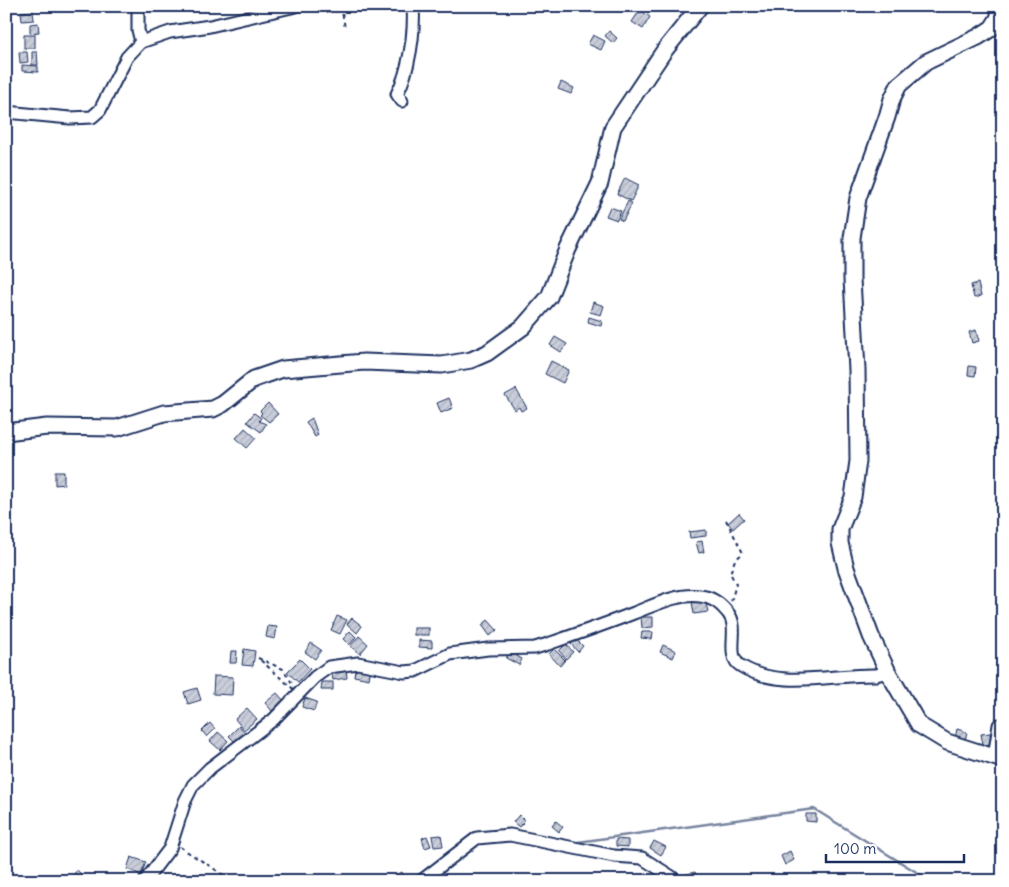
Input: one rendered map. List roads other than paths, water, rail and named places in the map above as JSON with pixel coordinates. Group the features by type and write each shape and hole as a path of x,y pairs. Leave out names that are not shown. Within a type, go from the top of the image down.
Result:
{"main road":[{"path":"6,432 41,427 118,428 164,412 213,409 223,404 254,379 283,369 364,362 442,365 471,360 487,353 523,327 549,297 568,249 600,183 613,127 664,51 700,6"},
{"path":"998,759 947,742 919,725 888,672 871,636 846,568 840,543 840,529 853,497 858,461 857,370 852,279 854,217 864,180 892,99 899,85 926,62 978,37 992,28 998,17 999,6"}],"street":[{"path":"138,6 138,30 141,42"},
{"path":"6,112 70,118 92,117 103,106 127,57 141,42 170,32 210,26 296,6"},
{"path":"402,101 397,94 404,79 412,41 413,6"},
{"path":"145,881 165,856 172,842 185,801 193,785 210,768 273,720 320,673 340,664 358,663 404,672 415,671 450,654 483,650 535,648 675,598 690,596 709,598 729,614 735,626 733,655 736,663 744,668 777,677 799,678 876,675 888,672"},
{"path":"998,759 999,725 1003,724"},
{"path":"421,881 477,838 510,835 614,856 642,858 672,877 673,881"}],"waterway":[{"path":"578,842 814,809 931,881"}]}
